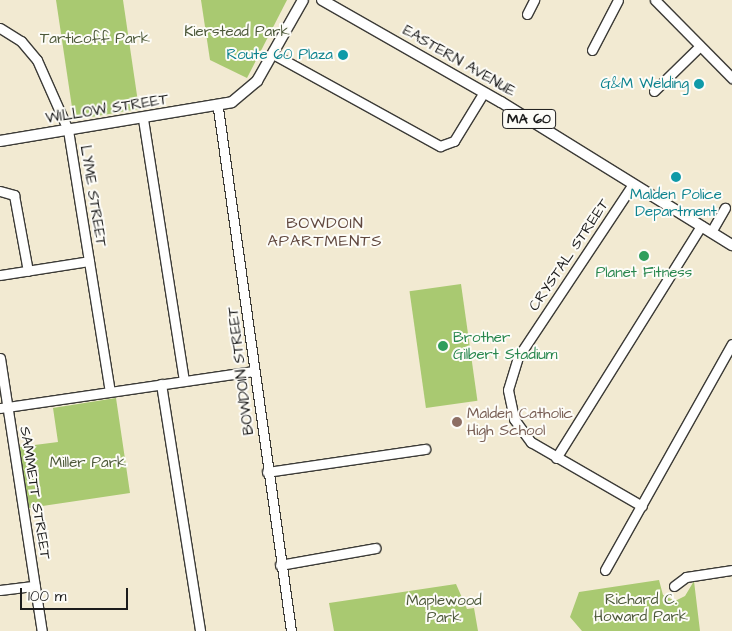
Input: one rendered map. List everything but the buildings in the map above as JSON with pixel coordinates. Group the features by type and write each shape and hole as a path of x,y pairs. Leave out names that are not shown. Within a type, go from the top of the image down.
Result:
{"main road":[{"path":"218,108 249,91 273,54 303,0"},
{"name":"EASTERN AVENUE","path":"322,0 484,92 732,245"},
{"name":"WILLOW STREET","path":"0,141 218,108"}],"street":[{"path":"528,14 534,0"},
{"path":"592,50 618,0"},
{"path":"655,0 732,78"},
{"name":"LYME STREET","path":"0,28 24,44 37,60 68,130 110,392"},
{"path":"654,91 700,46"},
{"path":"273,54 440,146 454,141 484,92"},
{"name":"BOWDOIN STREET","path":"218,108 267,472 291,631"},
{"path":"143,119 184,380"},
{"name":"CRYSTAL STREET","path":"634,184 518,356 509,379 508,400 519,428 530,442 642,506"},
{"path":"0,191 14,195 28,271"},
{"path":"711,232 726,208"},
{"path":"556,458 701,226"},
{"path":"0,275 89,261"},
{"path":"605,570 732,344"},
{"name":"SAMMETT STREET","path":"0,358 4,408 42,631"},
{"path":"4,408 254,370"},
{"path":"161,384 200,631"},
{"path":"267,472 425,449"},
{"path":"280,565 375,548"},
{"path":"674,586 686,577 732,570"},
{"path":"0,590 35,586"}],"green space":[{"name":"Tarticoff Park","path":"56,0 123,0 139,109 79,119 73,114"},
{"name":"Kierstead Park","path":"201,0 287,0 247,78 210,60"},
{"name":"Brother Gilbert Stadium","path":"461,284 477,401 426,408 410,291"},
{"name":"Miller Park","path":"116,398 130,493 29,508 19,447 58,442 53,408"},
{"name":"Richard C. Howard Park","path":"659,580 663,595 675,601 685,596 694,581 700,631 582,631 570,617 579,592"},
{"name":"Maplewood Park","path":"456,584 467,609 474,608 478,631 334,631 329,603"}],"place":[{"name":"Route 60 Plaza","path":"343,55"},
{"name":"G&M Welding","path":"699,84"},
{"name":"Malden Police Department","path":"676,177"},
{"name":"Planet Fitness","path":"644,256"},
{"name":"Brother Gilbert Stadium","path":"443,346"},
{"name":"Malden Catholic High School","path":"457,422"}],"district":[{"name":"BOWDOIN APARTMENTS","path":"325,232"}]}
